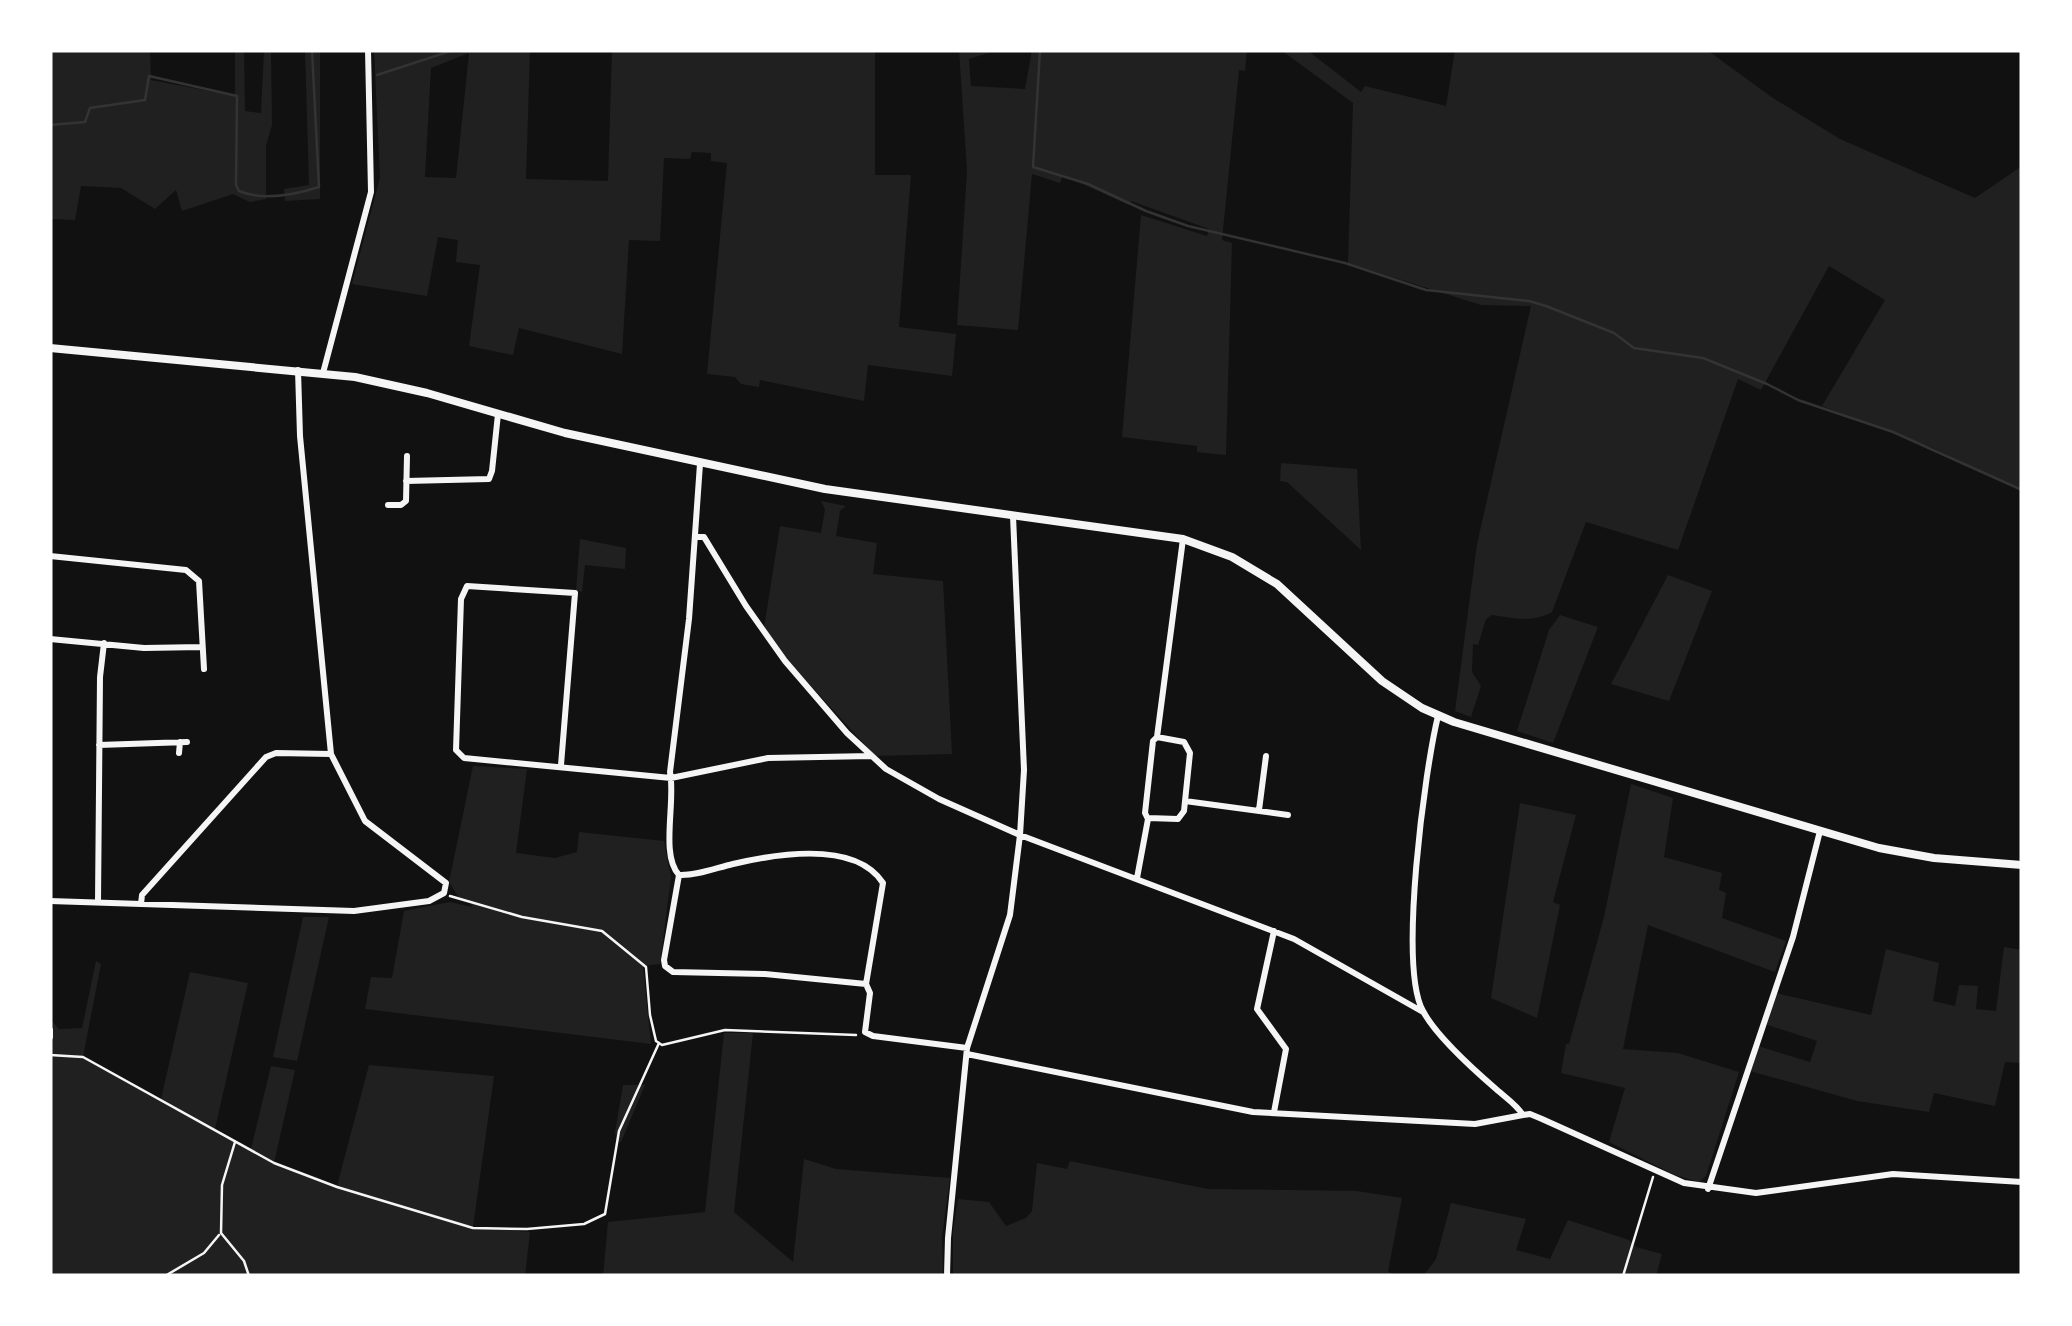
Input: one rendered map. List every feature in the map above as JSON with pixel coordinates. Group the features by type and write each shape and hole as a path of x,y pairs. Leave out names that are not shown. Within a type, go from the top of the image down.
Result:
{"street":[{"path":"323,373 371,192 368,50"},
{"path":"50,348 298,370 402,386 565,434 850,494 1183,539 1232,557 1278,584 1367,670 1438,716 1910,855 2022,865"},
{"path":"50,901 354,911 429,901 444,893 446,884 366,821 330,754 300,436 298,370"},
{"path":"406,481 489,478 498,414"},
{"path":"388,505 404,504 407,456"},
{"path":"700,464 671,778 674,790 670,860 678,875 665,966 674,972 764,974 866,984"},
{"path":"947,1276 967,1051 1010,916 1020,835 1024,770 1013,516"},
{"path":"695,537 704,538 785,661 871,756 939,800 1020,835 1274,931 1336,960 1423,1012 1523,1116"},
{"path":"1137,878 1183,539"},
{"path":"50,556 194,574 199,581 204,669"},
{"path":"561,765 576,595 472,585 464,588 456,750 464,758 671,778 768,758 871,756"},
{"path":"50,639 144,648 202,646"},
{"path":"98,902 104,643"},
{"path":"1423,1012 1414,971 1418,863 1423,791 1438,716"},
{"path":"1148,818 1178,818 1185,801 1190,749 1184,742 1157,737"},
{"path":"100,745 184,742 179,753"},
{"path":"141,904 142,895 266,757 276,753 330,754"},
{"path":"1259,810 1266,756"},
{"path":"1185,801 1288,815"},
{"path":"1708,1189 1793,937 1820,831"},
{"path":"678,875 778,855 843,856 877,874 883,889 866,984 870,993 865,1032 873,1036 967,1051 1253,1112 1474,1124 1530,1114 1684,1183 1708,1189 1756,1193 1893,1174 2022,1182"},
{"path":"1274,931 1257,1010 1286,1049 1274,1112"}],"path":[{"path":"50,1055 82,1057 274,1163 337,1187 473,1228 527,1229 600,1220 605,1214 619,1131 658,1043 650,1015 646,967 602,932 522,918 444,893"},
{"path":"658,1043 670,1044 725,1030 853,1036 865,1032"},
{"path":"166,1276 204,1253 220,1233 222,1185 235,1141"},
{"path":"1623,1276 1656,1170"},
{"path":"220,1233 244,1261 248,1276"}],"shaded area":[{"path":"50,50 150,50 151,80 235,96 235,50 244,50 245,111 261,113 264,50 271,50 272,125 266,146 266,199 250,202 233,194 182,211 176,190 155,209 121,188 81,186 75,220 50,219"},
{"path":"305,50 320,50 320,199 285,201 284,189 309,185"},
{"path":"374,50 530,50 526,179 608,181 612,50 875,50 875,175 911,175 899,327 956,334 952,376 868,365 864,401 760,380 759,387 741,384 735,377 707,374 727,163 711,161 711,153 692,152 690,159 664,158 660,241 629,240 622,354 519,328 513,355 469,346 480,265 456,262 458,240 438,237 427,296 352,284 380,178","holes":["469,53 456,178 425,177 431,68"]},
{"path":"959,50 998,50 969,59 971,86 1025,89 1032,50 1247,50 1245,71 1239,70 1222,240 1232,243 1226,455 1197,452 1197,446 1122,437 1141,215 1207,236 1209,229 1131,201 1129,205 1063,175 1060,183 1032,174 1018,330 957,325 967,171"},
{"path":"1281,50 1307,50 1361,92 1365,86 1446,106 1455,50 1707,50 1773,98 1840,139 1975,198 2022,166 2022,491 1933,448 1822,406 1885,300 1829,266 1761,390 1738,379 1678,550 1586,522 1552,612 1530,619 1492,615 1486,619 1478,645 1473,644 1472,672 1481,686 1471,717 1455,711 1477,544 1531,306 1481,305 1348,263 1353,103"},
{"path":"1281,463 1357,469 1361,550 1287,482 1280,481"},
{"path":"821,501 846,506 840,511 836,536 877,543 873,574 943,581 952,754 875,756 791,664 764,628 780,526 821,533 825,509"},
{"path":"580,539 626,548 625,569 585,565 582,592 576,590"},
{"path":"1668,575 1712,591 1669,701 1611,684"},
{"path":"1560,615 1598,627 1553,743 1517,731 1549,630"},
{"path":"473,766 527,769 516,853 555,858 577,852 579,832 664,841 671,877 660,964 643,966 651,1044 365,1009 371,977 392,978 404,911 450,902 472,907 471,902 459,898 449,882"},
{"path":"1631,784 1673,798 1664,857 1722,873 1719,890 1726,893 1722,918 1786,941 1775,972 1648,925 1623,1049 1678,1053 1739,1072 1706,1176 1699,1182 1675,1175 1609,1142 1625,1088 1561,1073 1604,917"},
{"path":"1520,803 1576,815 1553,902 1560,905 1537,1018 1491,998"},
{"path":"303,917 329,917 297,1061 273,1057"},
{"path":"2004,947 2022,950 2022,1063 2005,1062 1995,1106 1934,1093 1929,1112 1857,1101 1750,1071 1758,1046 1810,1062 1817,1041 1765,1024 1776,993 1871,1015 1886,949 1939,963 1933,1001 1955,1006 1959,985 1978,986 1976,1009 1996,1011"},
{"path":"96,961 101,964 83,1057 161,1099 190,972 248,983 215,1129 251,1149 271,1066 295,1070 274,1163 337,1186 369,1065 494,1076 473,1227 530,1232 525,1276 50,1276 50,1019 59,1029 82,1028"},
{"path":"724,1033 753,1033 734,1212 793,1262 804,1159 836,1169 950,1178 942,1237 943,1276 603,1276 608,1222 705,1212"},
{"path":"623,1085 645,1085 621,1142 615,1132"},
{"path":"1070,1161 1208,1189 1357,1191 1402,1198 1388,1272 1400,1276 953,1276 958,1199 989,1202 1006,1226 1026,1218 1032,1211 1037,1163 1067,1169"},
{"path":"1451,1203 1526,1219 1516,1250 1550,1259 1568,1220 1629,1240 1636,1247 1662,1254 1656,1276 1423,1276 1436,1259"}],"waterway":[{"path":"50,125 85,122 90,108 145,100 149,76 237,96 239,191 268,196 309,190 319,187 312,50"},
{"path":"377,75 454,50"},
{"path":"1040,50 1033,167 1088,184 1188,226 1345,263 1426,290 1546,306 1614,333 1634,348 1703,358 1798,400 1893,432 2022,490"}]}
